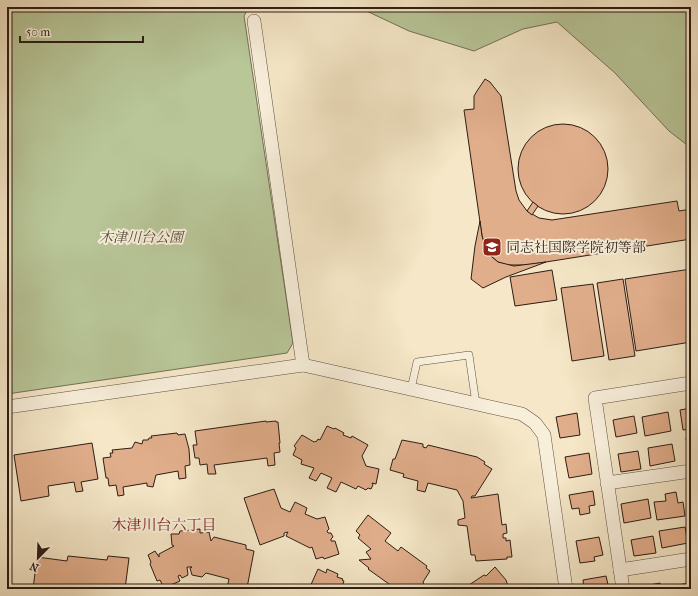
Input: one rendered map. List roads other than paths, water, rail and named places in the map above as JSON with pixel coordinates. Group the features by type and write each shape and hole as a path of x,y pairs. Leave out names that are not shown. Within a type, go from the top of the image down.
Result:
{"street":[{"path":"254,21 303,365"},
{"path":"7,407 303,365 522,414 535,423 544,434 566,589"},
{"path":"623,589 595,398 691,383"},
{"path":"607,483 691,471"},
{"path":"620,570 691,559"}],"lane":[{"path":"411,389 417,362 469,355 476,404"}],"place":[{"name":"同志社国際学院初等部","path":"492,247"}],"district":[{"name":"木津川台六丁目","path":"164,525"}],"park label":[{"name":"木津川台公園","path":"141,237"}]}
